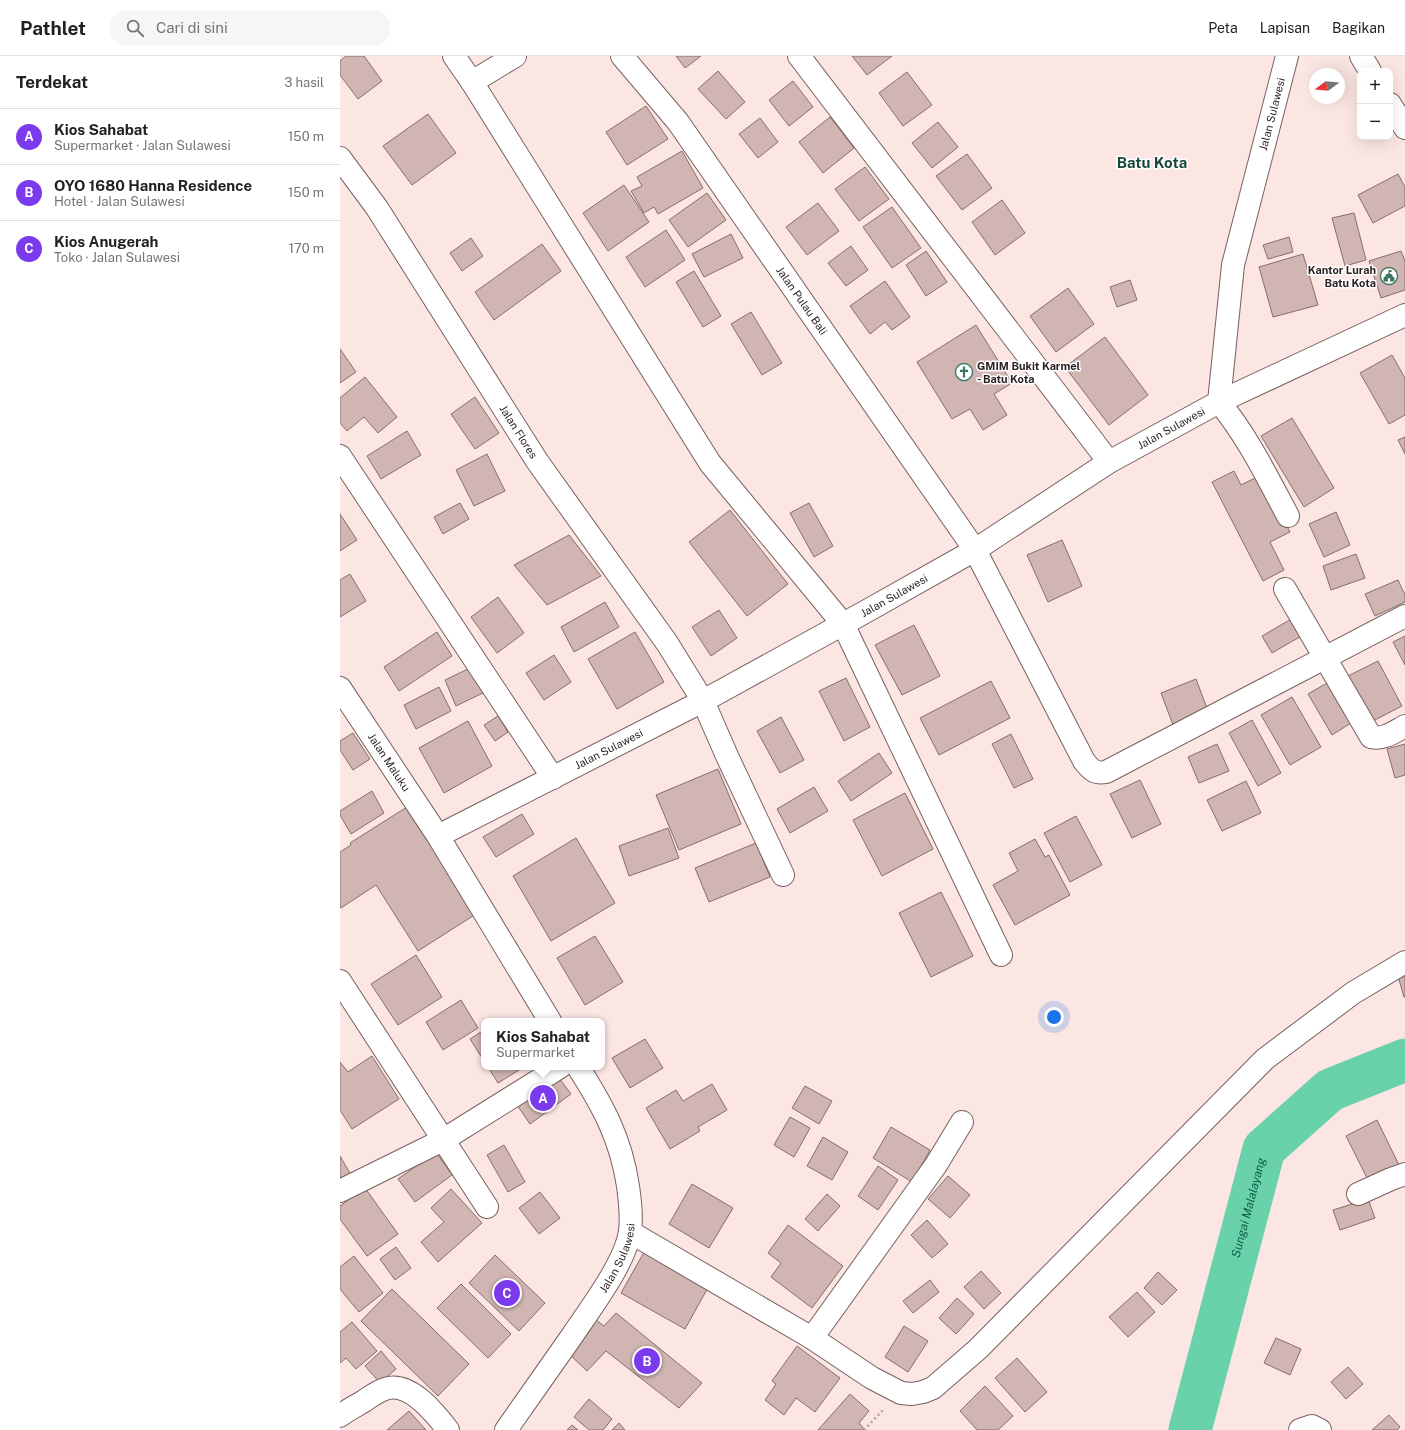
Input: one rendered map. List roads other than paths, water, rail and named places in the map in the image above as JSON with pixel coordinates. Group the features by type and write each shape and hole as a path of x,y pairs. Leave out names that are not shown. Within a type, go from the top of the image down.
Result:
{"street":[{"path":"454,56 472,82 710,463 843,624 1001,955"},
{"path":"472,82 516,56"},
{"name":"Jalan Pulau Bali","path":"622,56 678,122 975,550 1084,761 1091,769 1098,773 1106,772 1324,658"},
{"path":"799,56 1108,462"},
{"name":"Jalan Sulawesi","path":"438,836 703,701 843,624 975,550 1108,462 1219,402 1233,265 1287,56"},
{"path":"1361,56 1368,68"},
{"path":"1393,109 1405,128"},
{"name":"Jalan Flores","path":"340,158 377,208 536,461 667,643 703,701 783,875"},
{"path":"1288,516 1251,447 1219,402 1404,320"},
{"path":"340,456 553,778"},
{"path":"1285,589 1371,737 1378,739 1387,736 1405,726"},
{"path":"1324,658 1405,616"},
{"name":"Jalan Maluku","path":"340,688 438,836"},
{"path":"438,836 548,1018"},
{"path":"630,1232 812,1338 872,1378 901,1393 912,1394 923,1392 933,1388 978,1349 1265,1058 1353,993 1405,962"},
{"path":"340,981 487,1206"},
{"path":"340,1191 443,1140 555,1070"},
{"name":"Jalan Sulawesi","path":"506,1430 607,1283 624,1252 630,1232 631,1205 621,1150 596,1095 580,1070"},
{"path":"812,1338 936,1165 962,1122"},
{"path":"1358,1194 1391,1178 1405,1174"},
{"path":"340,1416 384,1389 394,1387 414,1394 438,1417 448,1430"},
{"path":"1300,1430 1312,1426 1320,1430"}],"waterway":[{"name":"Sungai Malalayang","path":"1190,1430 1264,1149 1330,1090 1405,1060"}],"place":[{"name":"Kantor Lurah Batu Kota","path":"1389,276"},
{"name":"GMIM Bukit Karmel - Batu Kota","path":"964,372"},
{"name":"Kios Sahabat","path":"543,1098"},
{"name":"Kios Anugerah","path":"507,1293"},
{"name":"OYO 1680 Hanna Residence","path":"647,1361"}],"district":[{"name":"Batu Kota","path":"1152,162"}]}
